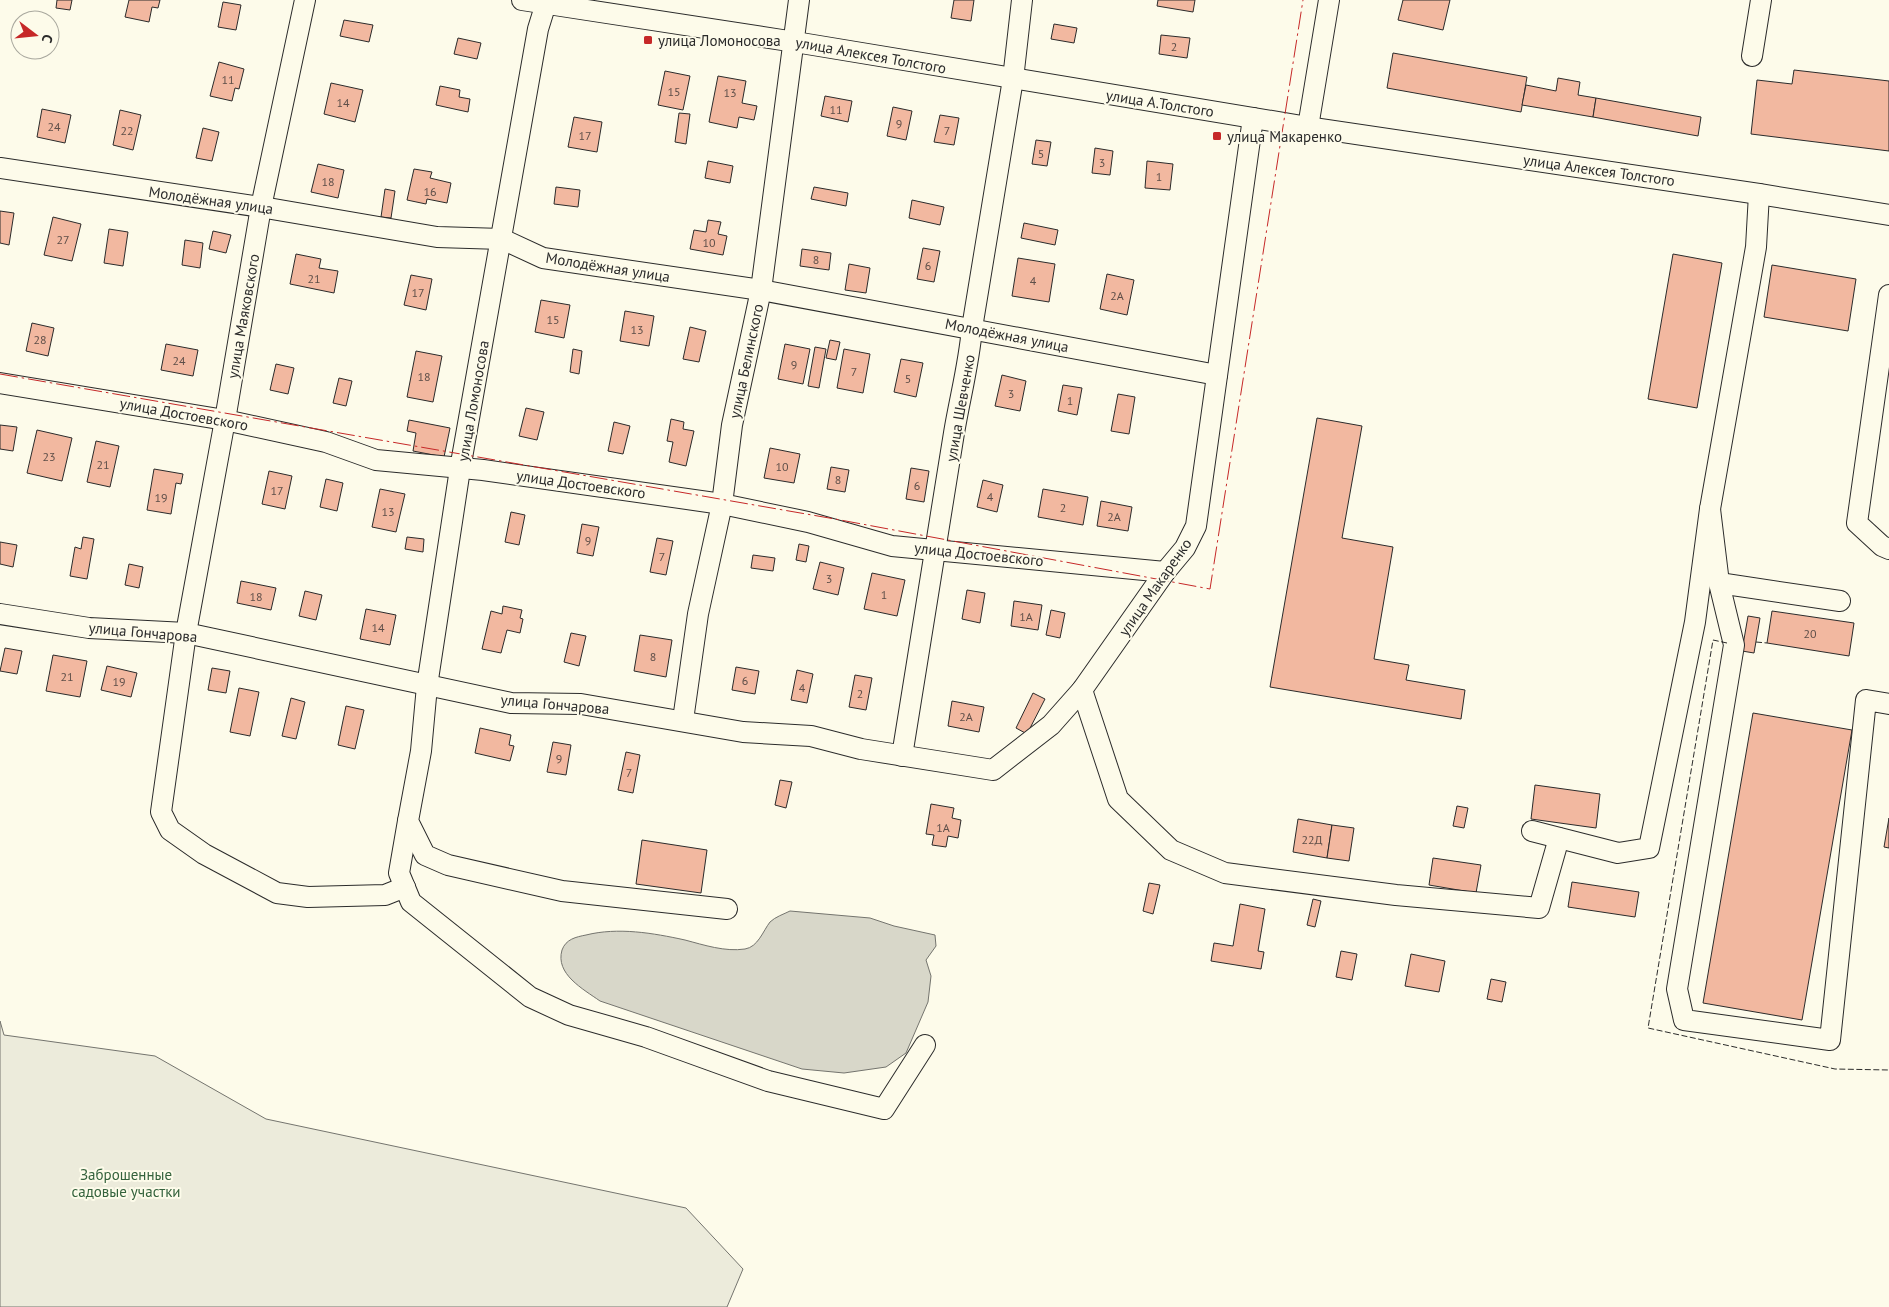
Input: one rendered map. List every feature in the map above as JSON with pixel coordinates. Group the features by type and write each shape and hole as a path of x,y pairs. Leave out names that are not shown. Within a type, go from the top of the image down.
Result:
{"street":[{"name":"улица Маяковского","path":"306,0 262,207 186,633 161,812 170,830 204,854 277,893 308,896 385,895 404,887"},
{"name":"улица Алексея Толстого","path":"522,0 546,2 795,42 1012,79"},
{"name":"улица Белинского","path":"683,720 698,614 722,504 732,425 761,290 799,0"},
{"name":"улица Шевченко","path":"902,756 937,550 954,430 969,363 972,328 1012,79 1022,0"},
{"path":"1308,127 1329,0"},
{"path":"1752,56 1761,0"},
{"name":"улица Ломоносова","path":"404,887 399,873 421,751 427,686 460,469 538,30 546,2"},
{"name":"улица А.Толстого","path":"1012,79 1308,127"},
{"name":"улица Макаренко","path":"1082,690 1165,572 1185,548 1196,526 1253,118"},
{"name":"улица Алексея Толстого","path":"1308,127 1889,215"},
{"name":"Молодёжная улица","path":"0,168 262,207 437,237 502,239 543,258 761,290 1217,375"},
{"path":"1532,831 1618,853 1649,848 1696,622 1710,509 1756,247 1759,194"},
{"path":"1889,295 1857,523 1882,546 1889,549"},
{"name":"улица Достоевского","path":"0,383 225,420 326,442 376,460 483,470 722,504 808,522 892,546 1165,572"},
{"path":"1710,509 1719,583 1734,645 1677,989 1684,1020 1830,1040 1866,700 1889,704"},
{"path":"1719,583 1840,601"},
{"name":"улица Гончарова","path":"0,614 89,628 186,633 511,703 582,704 683,720 743,732 811,736 861,749 993,770 1051,725 1082,690"},
{"path":"1082,690 1118,799 1171,850 1225,873 1396,895 1539,908 1559,838"},
{"path":"408,822 425,855 448,865 562,891 727,909"},
{"path":"404,887 411,902 530,997 568,1015 646,1037 768,1081 884,1109 925,1045"}],"green space":[{"name":"Заброшенные садовые участки","path":"0,1021 4,1035 155,1056 266,1119 686,1208 743,1269 727,1307 0,1307"}],"shaded area":[{"path":"790,911 870,918 894,926 935,935 936,946 926,960 931,976 928,1002 906,1053 886,1067 844,1073 802,1069 600,1001 566,974 561,959 562,950 569,941 582,936 610,931 648,933 673,937 722,949 737,950 750,948 757,942 772,920"}],"building":[{"path":"57,0 72,0 70,10 56,8"},
{"path":"129,0 160,0 158,8 152,7 149,22 125,17"},
{"path":"954,0 974,0 971,21 951,18"},
{"path":"1158,0 1195,0 1193,12 1157,6"},
{"path":"1403,0 1450,0 1443,30 1398,20"},
{"path":"223,2 241,5 236,30 218,27"},
{"path":"344,20 373,25 369,42 340,36"},
{"path":"1054,24 1077,28 1074,43 1051,39"},
{"path":"1161,35 1190,38 1187,58 1159,54"},
{"path":"458,38 481,43 477,59 454,54"},
{"path":"1393,53 1527,77 1521,112 1387,88"},
{"path":"219,62 244,69 239,89 235,88 232,101 210,96"},
{"path":"1794,70 1889,81 1889,151 1751,134 1757,80 1792,84"},
{"path":"665,71 690,76 683,110 658,105"},
{"path":"718,76 746,81 742,103 757,106 754,120 739,117 737,128 709,122"},
{"path":"1558,78 1580,82 1578,95 1596,98 1593,117 1522,105 1526,85 1556,91"},
{"path":"331,83 363,90 355,122 324,114"},
{"path":"440,86 460,90 459,97 470,99 468,112 436,105"},
{"path":"825,96 852,101 848,122 821,116"},
{"path":"1596,98 1701,117 1698,136 1593,117"},
{"path":"893,107 912,111 906,140 887,136"},
{"path":"42,109 71,115 65,143 37,137"},
{"path":"120,110 141,115 133,150 113,145"},
{"path":"679,113 690,114 686,144 675,142"},
{"path":"940,115 959,118 954,145 934,142"},
{"path":"574,117 602,122 597,152 568,147"},
{"path":"203,128 219,132 212,161 196,158"},
{"path":"1036,140 1051,142 1047,166 1032,164"},
{"path":"1095,148 1113,151 1110,175 1092,173"},
{"path":"708,161 733,166 730,183 705,178"},
{"path":"1147,161 1173,164 1170,190 1145,188"},
{"path":"318,164 344,170 338,198 311,192"},
{"path":"414,169 432,172 430,178 451,183 447,203 427,199 426,204 407,200"},
{"path":"556,187 580,190 578,207 554,204"},
{"path":"814,187 848,193 846,206 811,199"},
{"path":"385,189 395,191 391,218 381,217"},
{"path":"912,200 944,207 940,225 909,218"},
{"path":"0,211 14,213 9,245 0,243"},
{"path":"53,217 81,224 72,261 44,255"},
{"path":"708,220 721,222 718,234 727,236 723,255 690,249 694,230 706,232"},
{"path":"1024,223 1058,230 1055,245 1021,238"},
{"path":"109,229 128,232 123,266 104,263"},
{"path":"213,231 231,235 226,253 209,249"},
{"path":"185,240 203,243 200,268 182,265"},
{"path":"923,248 940,251 934,282 917,279"},
{"path":"802,249 831,253 829,270 800,266"},
{"path":"296,254 321,259 319,268 338,271 334,293 290,284"},
{"path":"1673,254 1722,263 1697,408 1648,399"},
{"path":"1018,258 1055,264 1049,302 1012,296"},
{"path":"849,264 870,268 866,293 845,290"},
{"path":"1772,265 1856,279 1848,331 1764,317"},
{"path":"1107,274 1134,280 1127,315 1100,309"},
{"path":"411,275 432,279 426,310 404,305"},
{"path":"541,300 570,305 564,338 535,332"},
{"path":"625,311 654,316 649,346 620,341"},
{"path":"32,323 54,328 48,356 26,351"},
{"path":"690,327 706,331 699,362 683,359"},
{"path":"830,340 840,342 836,360 826,358"},
{"path":"166,344 198,350 193,376 161,370"},
{"path":"785,344 810,349 803,384 778,379"},
{"path":"815,347 826,349 819,388 808,386"},
{"path":"573,349 582,351 579,374 570,372"},
{"path":"844,349 870,354 863,393 837,388"},
{"path":"416,351 442,356 433,402 407,397"},
{"path":"901,359 923,363 916,397 894,392"},
{"path":"276,364 294,368 288,394 270,390"},
{"path":"1002,375 1026,381 1020,411 995,406"},
{"path":"339,378 352,381 346,406 333,403"},
{"path":"1063,385 1082,388 1077,415 1058,411"},
{"path":"1118,394 1135,397 1129,434 1111,431"},
{"path":"526,408 544,412 537,440 519,436"},
{"path":"1317,418 1362,426 1342,538 1393,547 1374,659 1409,665 1406,680 1465,690 1461,719 1270,687"},
{"path":"671,419 684,422 683,429 694,431 686,466 669,462 673,442 667,441"},
{"path":"409,420 450,428 444,457 413,451 416,433 407,431"},
{"path":"614,422 630,426 623,454 608,451"},
{"path":"0,425 17,427 13,451 0,449"},
{"path":"37,430 72,438 62,481 27,473"},
{"path":"96,441 119,446 110,487 87,482"},
{"path":"770,448 800,454 794,483 764,478"},
{"path":"831,467 849,470 845,492 827,489"},
{"path":"911,468 929,471 924,502 906,499"},
{"path":"154,469 183,474 181,484 176,483 171,514 147,510"},
{"path":"269,471 292,476 285,509 262,504"},
{"path":"326,479 343,483 337,511 320,507"},
{"path":"983,480 1003,485 997,512 977,507"},
{"path":"380,489 405,494 396,532 372,527"},
{"path":"1043,489 1088,497 1083,525 1038,517"},
{"path":"1101,501 1132,507 1128,531 1097,526"},
{"path":"511,512 525,515 519,545 505,542"},
{"path":"582,524 599,527 593,556 577,553"},
{"path":"83,537 94,539 87,579 70,576 75,547 81,549"},
{"path":"407,537 424,539 423,552 405,549"},
{"path":"657,538 673,541 666,575 650,572"},
{"path":"0,542 17,545 13,567 0,564"},
{"path":"799,544 809,546 806,562 796,560"},
{"path":"753,555 775,558 773,571 751,568"},
{"path":"820,562 844,568 838,595 813,589"},
{"path":"129,564 143,567 139,588 125,585"},
{"path":"872,573 905,580 897,616 864,609"},
{"path":"241,581 276,588 271,610 237,603"},
{"path":"967,590 985,593 980,623 962,619"},
{"path":"305,591 322,595 316,620 299,616"},
{"path":"1014,601 1042,605 1038,630 1011,626"},
{"path":"503,606 522,610 520,618 523,619 520,633 507,630 501,653 482,649 491,611 502,614"},
{"path":"366,609 396,615 390,645 360,639"},
{"path":"1051,610 1065,613 1060,638 1046,635"},
{"path":"1772,611 1854,623 1849,656 1767,643"},
{"path":"1748,616 1760,618 1754,653 1742,651"},
{"path":"571,633 586,636 579,666 564,662"},
{"path":"640,635 672,640 666,677 634,671"},
{"path":"5,648 22,651 17,674 0,671"},
{"path":"53,655 87,661 80,697 46,691"},
{"path":"107,666 137,673 131,697 101,690"},
{"path":"736,667 759,671 755,694 732,690"},
{"path":"212,668 230,671 226,693 208,690"},
{"path":"797,670 813,674 807,703 791,700"},
{"path":"855,675 872,678 866,710 849,707"},
{"path":"239,688 259,692 250,736 230,732"},
{"path":"1033,693 1045,699 1027,734 1016,728"},
{"path":"291,698 305,702 296,739 282,736"},
{"path":"952,701 984,707 979,732 948,726"},
{"path":"346,706 364,710 355,749 338,745"},
{"path":"1753,713 1852,730 1802,1020 1703,1003"},
{"path":"480,728 511,735 509,745 514,746 510,761 475,753"},
{"path":"553,742 571,745 566,775 547,772"},
{"path":"626,752 640,755 633,793 618,790"},
{"path":"780,780 792,782 786,808 775,805"},
{"path":"1535,785 1600,794 1596,828 1531,819"},
{"path":"931,804 954,808 952,818 961,820 958,838 948,836 946,847 932,845 934,835 926,834"},
{"path":"1457,806 1468,808 1464,828 1453,826"},
{"path":"1889,818 1889,848 1884,847"},
{"path":"1298,819 1332,825 1327,858 1293,852"},
{"path":"1332,825 1354,828 1349,861 1327,858"},
{"path":"642,840 707,850 701,893 636,884"},
{"path":"1433,858 1481,865 1476,893 1429,885"},
{"path":"1572,882 1639,892 1635,917 1568,907"},
{"path":"1149,883 1160,885 1153,914 1143,911"},
{"path":"1313,899 1321,901 1315,927 1307,925"},
{"path":"1240,904 1265,909 1258,951 1264,952 1261,969 1211,961 1214,943 1233,946"},
{"path":"1341,951 1357,954 1352,980 1336,977"},
{"path":"1411,954 1445,961 1439,992 1405,986"},
{"path":"1491,979 1506,982 1502,1002 1487,999"}],"fence":[{"path":"1727,643 1713,640 1648,1028 1835,1069 1889,1070"},
{"path":"1756,642 1767,643"}],"power":[{"path":"0,374 835,519 1210,589 1303,0"}],"place":[{"name":"улица Ломоносова","path":"648,40"},
{"name":"улица Макаренко","path":"1217,136"}]}
